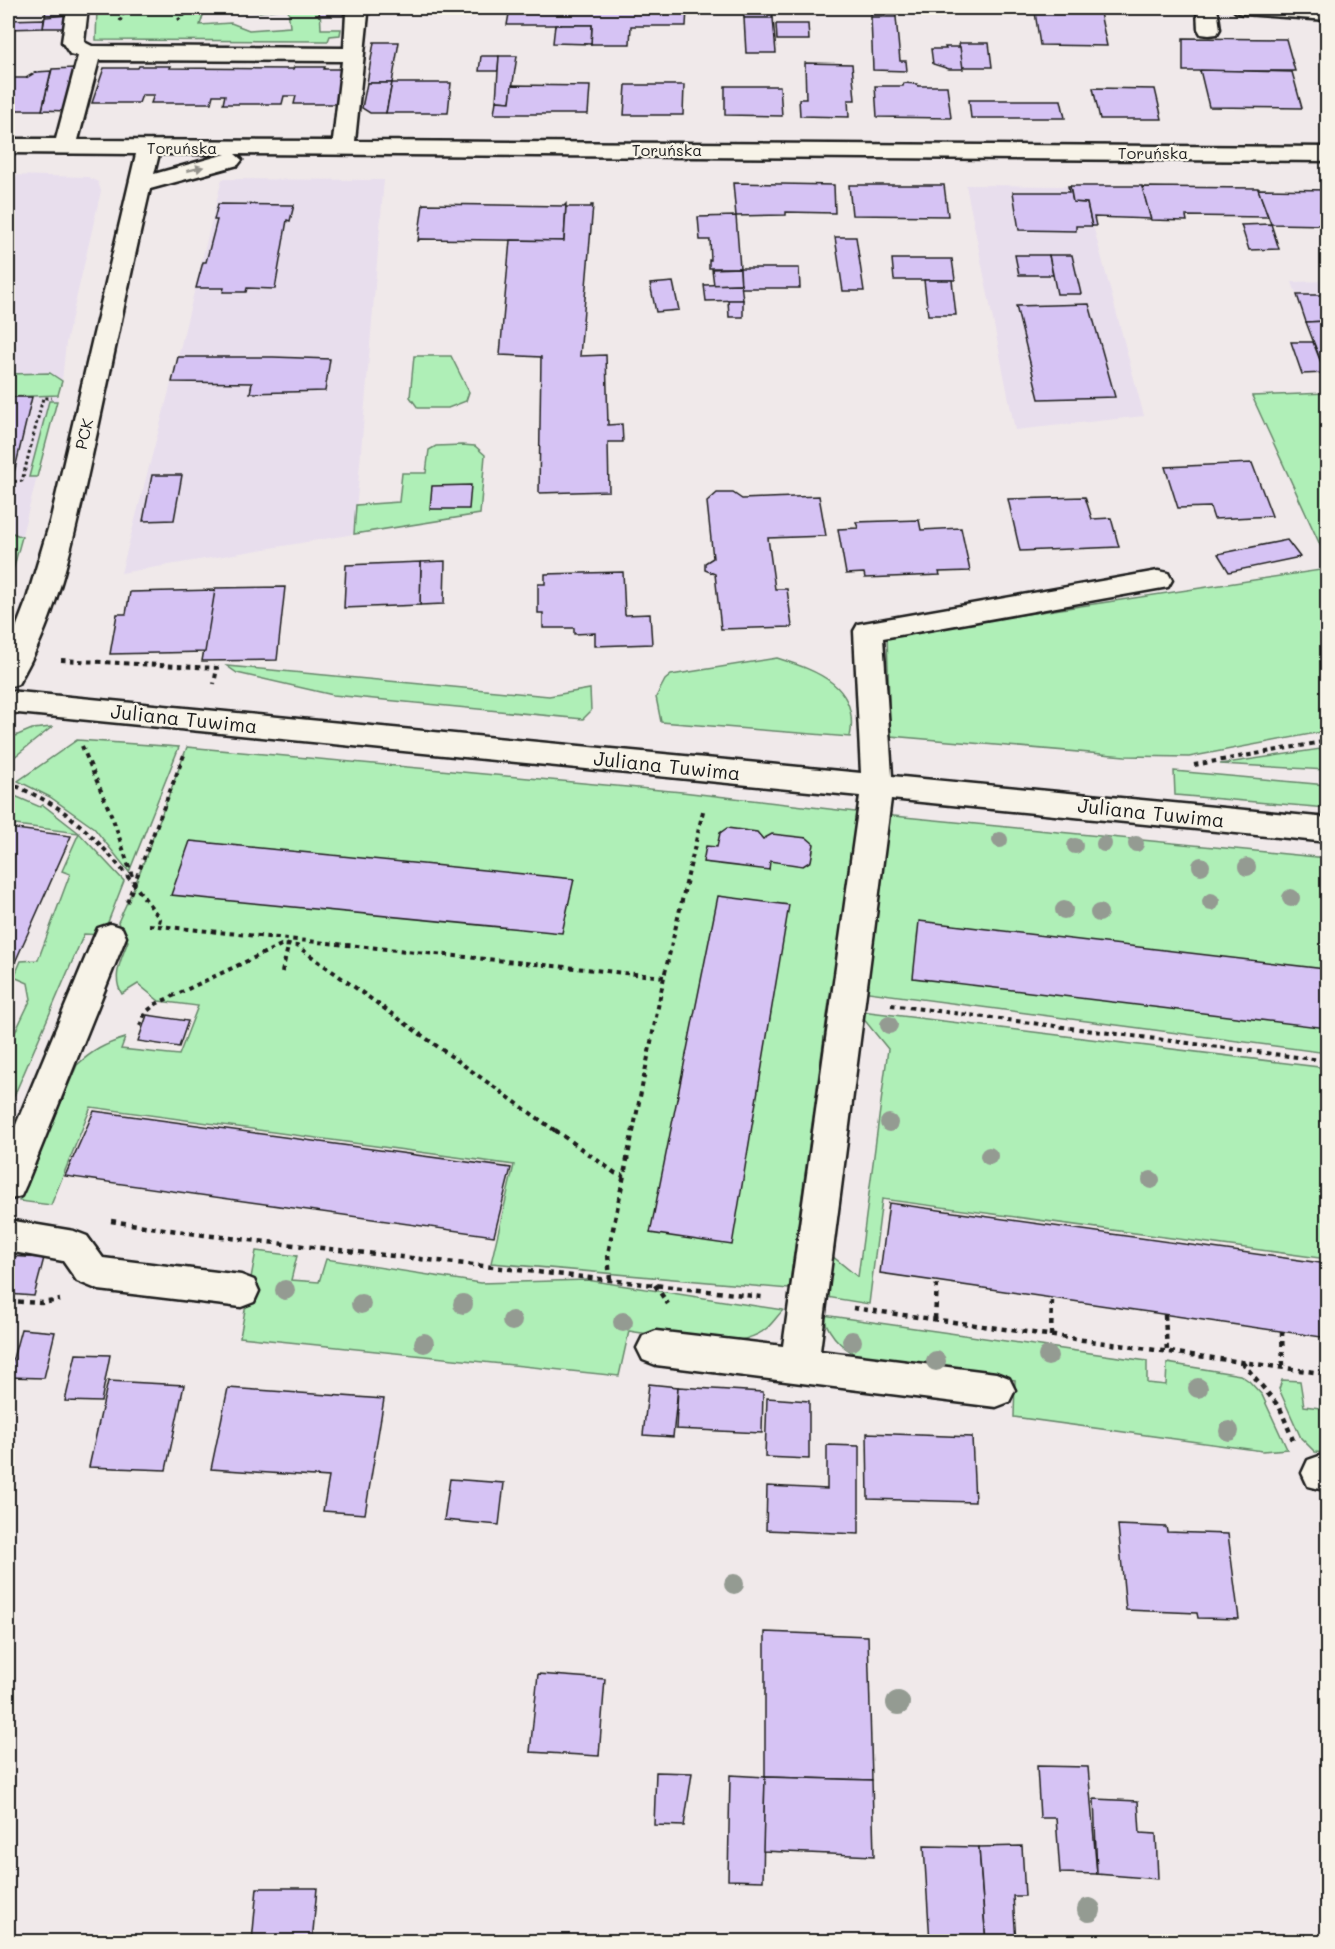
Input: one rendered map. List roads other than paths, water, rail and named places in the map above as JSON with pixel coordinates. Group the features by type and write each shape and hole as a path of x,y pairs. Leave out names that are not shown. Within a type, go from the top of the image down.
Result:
{"street":[{"path":"77,8 73,42 78,49 90,53 354,55"},
{"path":"1207,8 1209,29"},
{"path":"1243,8 1328,14"},
{"path":"343,149 357,14"},
{"path":"65,147 90,53"},
{"name":"Toruńska","path":"8,146 1328,154"},
{"name":"PCK","path":"8,676 20,656 20,620 65,517 149,148"},
{"path":"139,185 220,162 289,148"},
{"path":"799,1365 877,786 868,631 1158,580"},
{"name":"Juliana Tuwima","path":"8,702 1328,830"},
{"path":"8,1185 124,931"},
{"path":"8,1236 74,1247 83,1265 88,1270 99,1274 241,1292"},
{"path":"656,1348 996,1390"}]}
